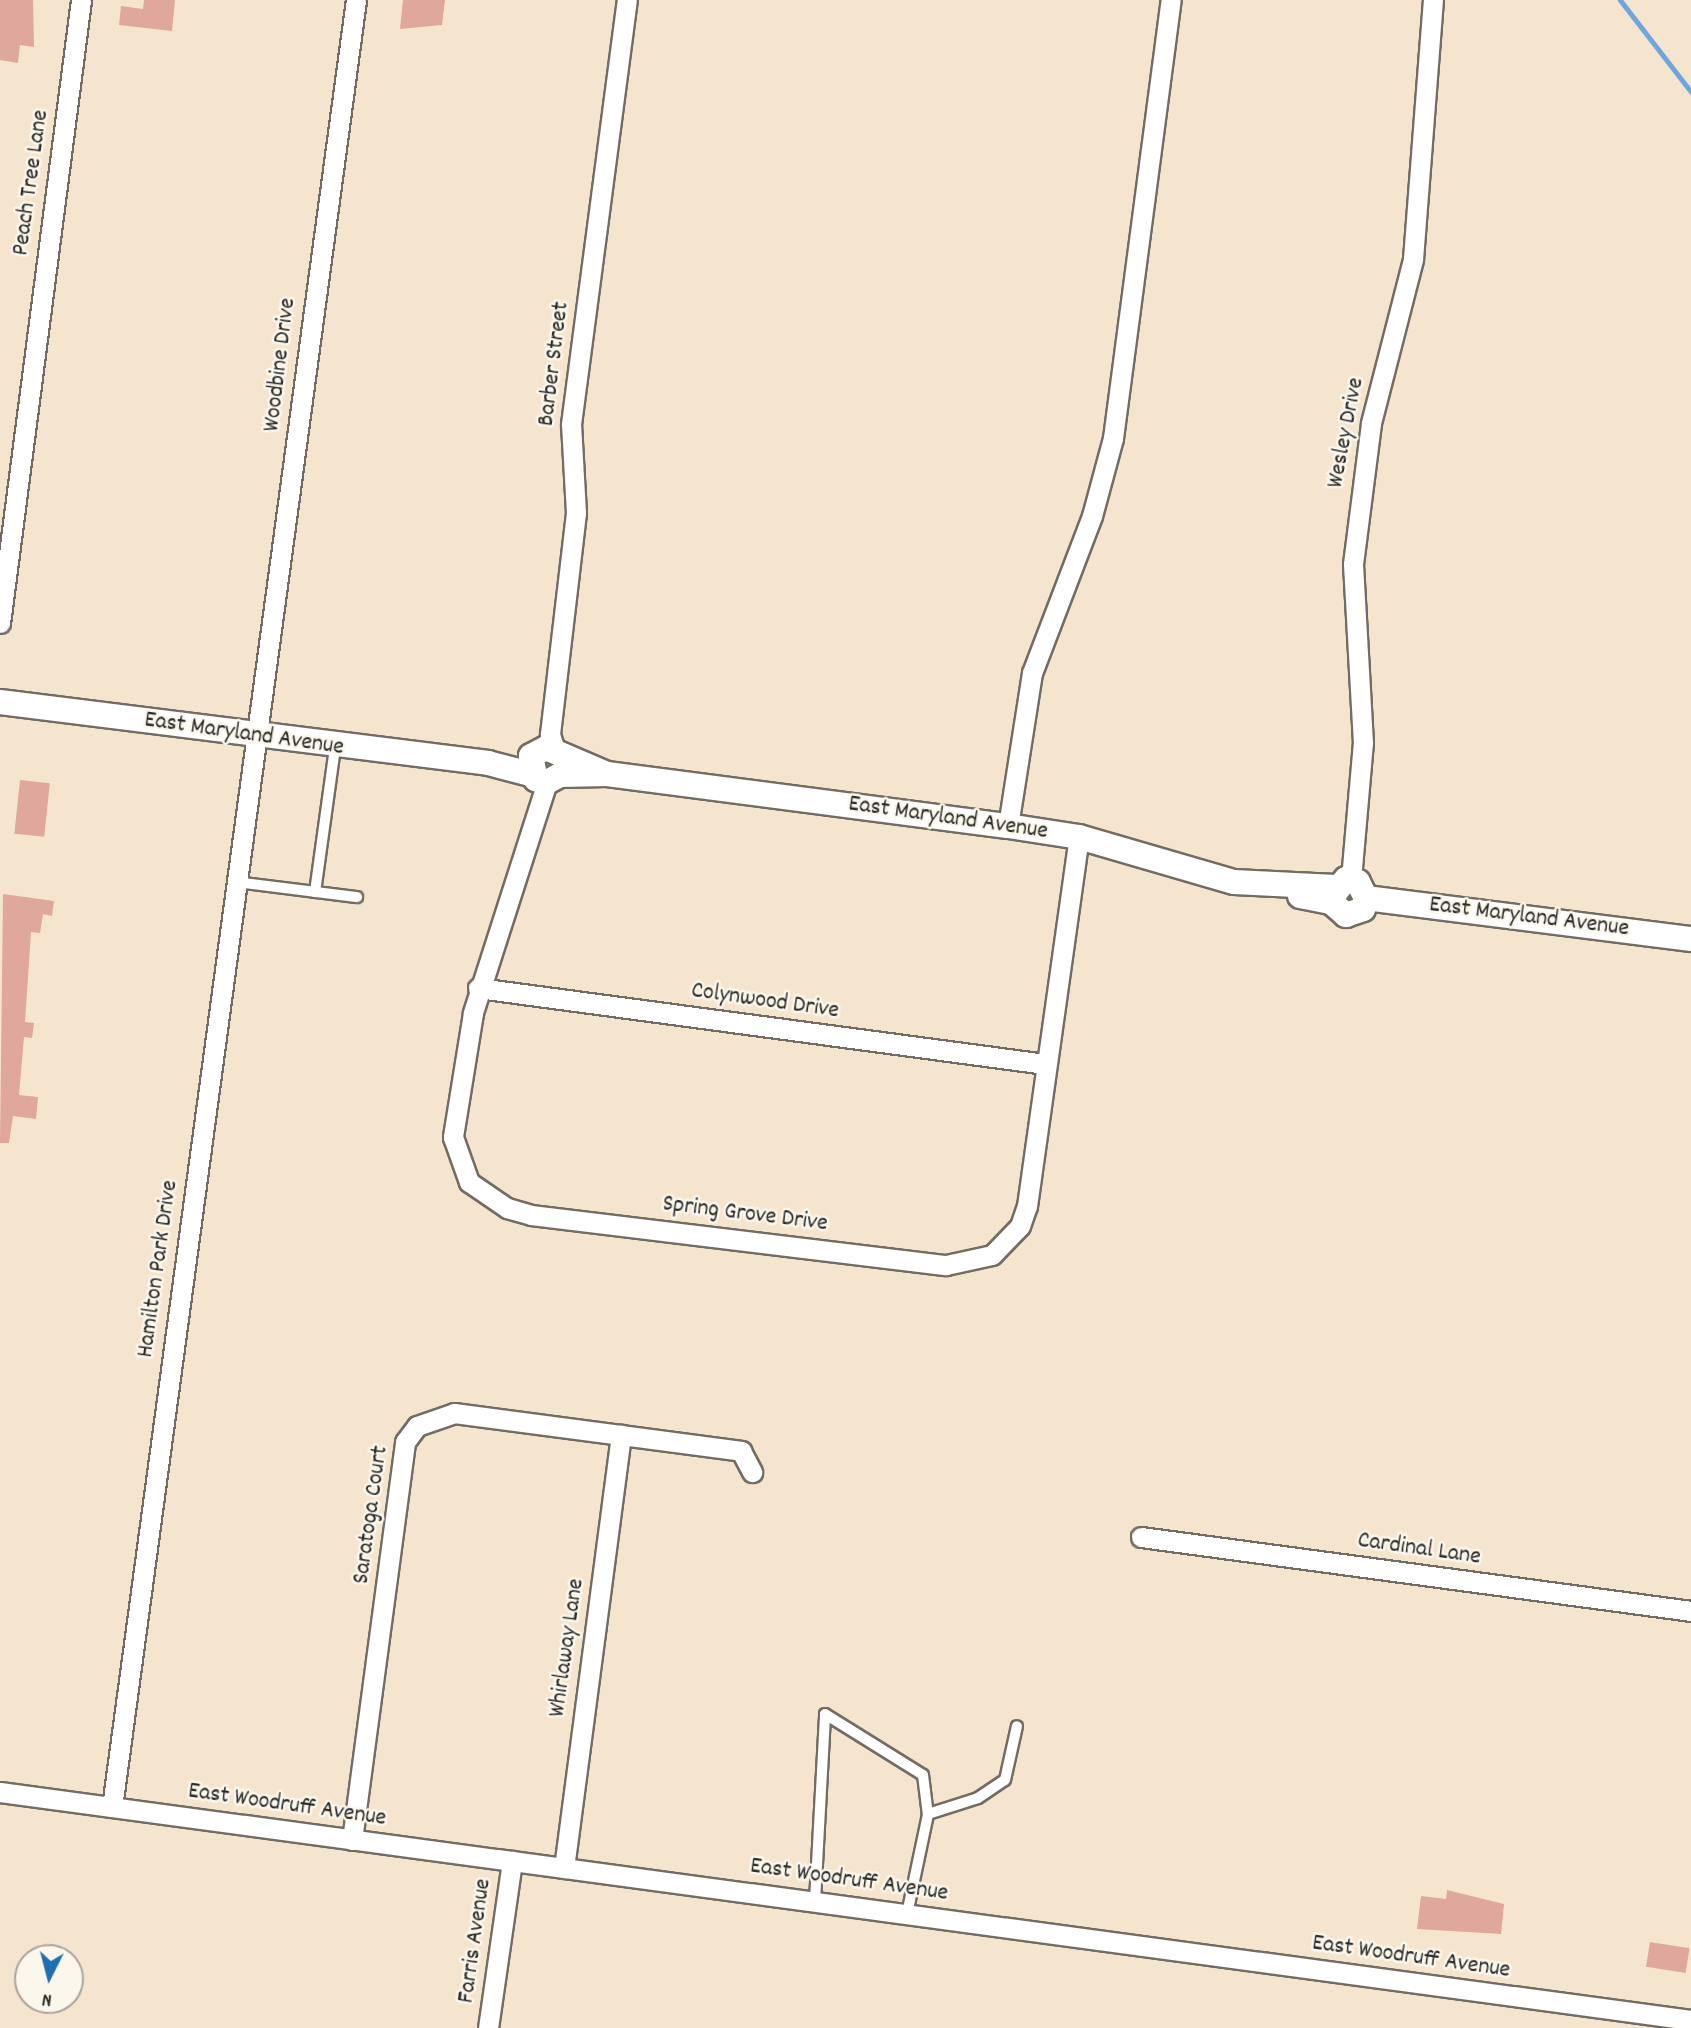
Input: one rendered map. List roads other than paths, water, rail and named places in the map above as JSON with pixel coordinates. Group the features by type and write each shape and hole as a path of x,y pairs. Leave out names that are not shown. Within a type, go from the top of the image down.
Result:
{"street":[{"name":"Peach Tree Lane","path":"0,623 81,0"},
{"name":"Woodbine Drive","path":"254,737 356,0"},
{"name":"Barber Street","path":"546,766 576,513 571,424 627,0"},
{"path":"1008,826 1032,673 1093,516 1113,438 1171,0"},
{"name":"Wesley Drive","path":"1346,892 1363,743 1353,613 1357,522 1371,423 1413,259 1433,0"},
{"name":"East Maryland Avenue","path":"0,702 335,748 546,766 1008,826 1079,837 1234,882 1346,892 1691,939"},
{"name":"Hamilton Park Drive","path":"112,1807 254,737"},
{"name":"Spring Grove Drive","path":"546,766 478,988 454,1150 469,1182 484,1196 531,1215 946,1265 973,1262 1008,1242 1027,1206 1079,837"},
{"name":"Colynwood Drive","path":"478,988 1045,1064"},
{"name":"Saratoga Court","path":"352,1840 405,1442 416,1426 454,1413 741,1451 752,1472"},
{"name":"Whirlaway Lane","path":"564,1868 621,1435"},
{"name":"Cardinal Lane","path":"1142,1537 1691,1611"},
{"name":"East Woodruff Avenue","path":"0,1792 1691,2020"},
{"name":"Farris Avenue","path":"488,2028 512,1861"}],"lane":[{"path":"315,892 335,748"},
{"path":"234,881 357,898"},
{"path":"815,1901 825,1714 923,1775 928,1814 907,1914"},
{"path":"928,1814 978,1798 1006,1780 1017,1726"}],"waterway":[{"path":"1620,0 1691,92"}]}
